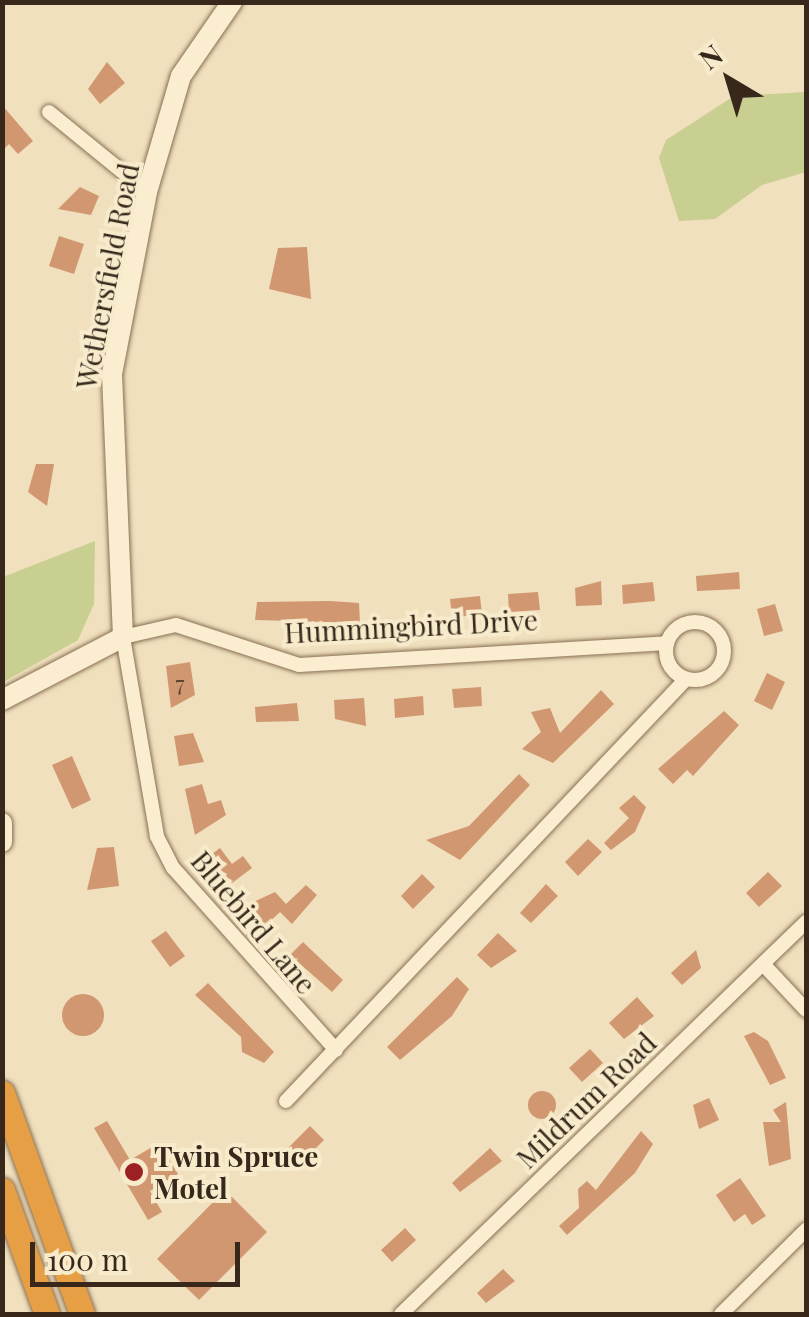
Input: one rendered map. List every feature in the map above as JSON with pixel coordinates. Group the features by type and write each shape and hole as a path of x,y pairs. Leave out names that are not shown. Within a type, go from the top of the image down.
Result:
{"highway":[{"path":"2,1093 82,1314"},
{"path":"2,1190 47,1314"}],"street":[{"name":"Wethersfield Road","path":"123,638 112,374 147,192 181,76 232,2"},
{"path":"48,112 147,192"},
{"name":"Hummingbird Drive","path":"2,700 123,638 176,625 299,665 667,643 696,622 721,638 718,669 686,679 286,1101"},
{"name":"Bluebird Lane","path":"123,638 158,836 173,868 336,1050"},
{"path":"667,643 670,666 686,679"},
{"path":"2,823 2,842"},
{"name":"Mildrum Road","path":"401,1314 806,922"},
{"path":"762,964 806,1010"},
{"path":"721,1314 806,1230"}],"green space":[{"path":"806,92 806,172 762,185 715,219 679,221 659,158 666,140 734,96"},
{"path":"95,541 94,604 78,640 3,682 3,577"}],"building":[{"path":"107,62 125,83 100,104 88,89"},
{"path":"2,105 33,141 18,154 9,144 2,151"},
{"path":"80,187 99,196 91,215 58,209"},
{"path":"59,236 84,244 74,274 49,266"},
{"path":"307,247 311,299 269,289 278,248"},
{"path":"36,464 54,464 47,506 28,492"},
{"path":"739,572 740,589 697,591 696,576"},
{"path":"601,581 602,605 576,606 575,588"},
{"path":"653,582 655,601 623,604 622,585"},
{"path":"538,592 540,610 509,612 508,594"},
{"path":"480,596 482,615 452,617 450,599"},
{"path":"257,602 359,603 360,623 255,620"},
{"path":"775,604 783,631 764,636 757,609"},
{"path":"190,662 195,695 171,708 166,666"},
{"path":"767,673 785,682 772,710 754,701"},
{"path":"481,687 482,706 454,708 452,689"},
{"path":"601,690 614,704 553,763 522,749 541,732 531,712 550,708 560,733"},
{"path":"423,696 424,715 395,718 394,699"},
{"path":"364,698 366,726 335,719 334,700"},
{"path":"297,703 299,721 256,722 255,707"},
{"path":"724,711 739,725 693,776 687,770 673,784 658,769"},
{"path":"193,733 204,762 179,766 174,736"},
{"path":"72,756 91,800 72,809 52,765"},
{"path":"519,774 530,785 460,860 426,840 469,826"},
{"path":"202,784 208,804 221,800 226,815 195,835 185,789"},
{"path":"634,795 646,807 635,832 611,850 604,843 629,818 619,808"},
{"path":"588,839 602,852 578,876 565,862"},
{"path":"114,847 119,886 87,890 97,848"},
{"path":"220,848 232,864 243,856 252,868 232,883 208,857"},
{"path":"768,872 782,886 759,907 746,893"},
{"path":"422,874 435,887 413,909 401,896"},
{"path":"546,884 558,896 531,923 520,913"},
{"path":"306,885 317,895 292,924 280,912 263,928 243,907 275,892 286,904"},
{"path":"166,931 185,956 170,967 151,941"},
{"path":"498,933 517,951 491,968 477,955"},
{"path":"303,942 343,980 332,992 290,955"},
{"path":"696,950 701,968 682,985 671,973"},
{"path":"457,977 469,989 452,1016 400,1060 387,1047"},
{"path":"208,983 274,1052 264,1063 242,1052 241,1037 195,995"},
{"path":"83,994 98,1000 104,1015 98,1030 83,1036 68,1030 62,1015 68,1000"},
{"path":"637,997 654,1016 624,1039 609,1023"},
{"path":"754,1032 768,1041 786,1078 770,1085 744,1036"},
{"path":"590,1049 603,1063 582,1082 569,1068"},
{"path":"542,1091 552,1095 556,1105 552,1115 542,1119 532,1115 528,1105 532,1095"},
{"path":"709,1098 719,1120 699,1129 693,1105"},
{"path":"786,1102 791,1159 769,1166 763,1122 781,1122 773,1110"},
{"name":"Twin Spruce Motel","path":"107,1121 130,1160 159,1143 178,1174 150,1191 162,1212 148,1220 94,1128"},
{"path":"310,1126 324,1140 302,1162 288,1148"},
{"path":"641,1131 653,1144 635,1173 567,1235 559,1226 579,1208 578,1189 587,1181 596,1190"},
{"path":"490,1148 502,1161 460,1192 452,1183"},
{"path":"740,1178 766,1216 752,1225 745,1214 734,1222 716,1195"},
{"path":"225,1190 267,1232 199,1300 157,1259"},
{"path":"405,1228 416,1240 392,1262 381,1250"},
{"path":"503,1269 515,1281 486,1303 477,1293"}],"place":[{"name":"Twin Spruce Motel","path":"134,1172"}]}
